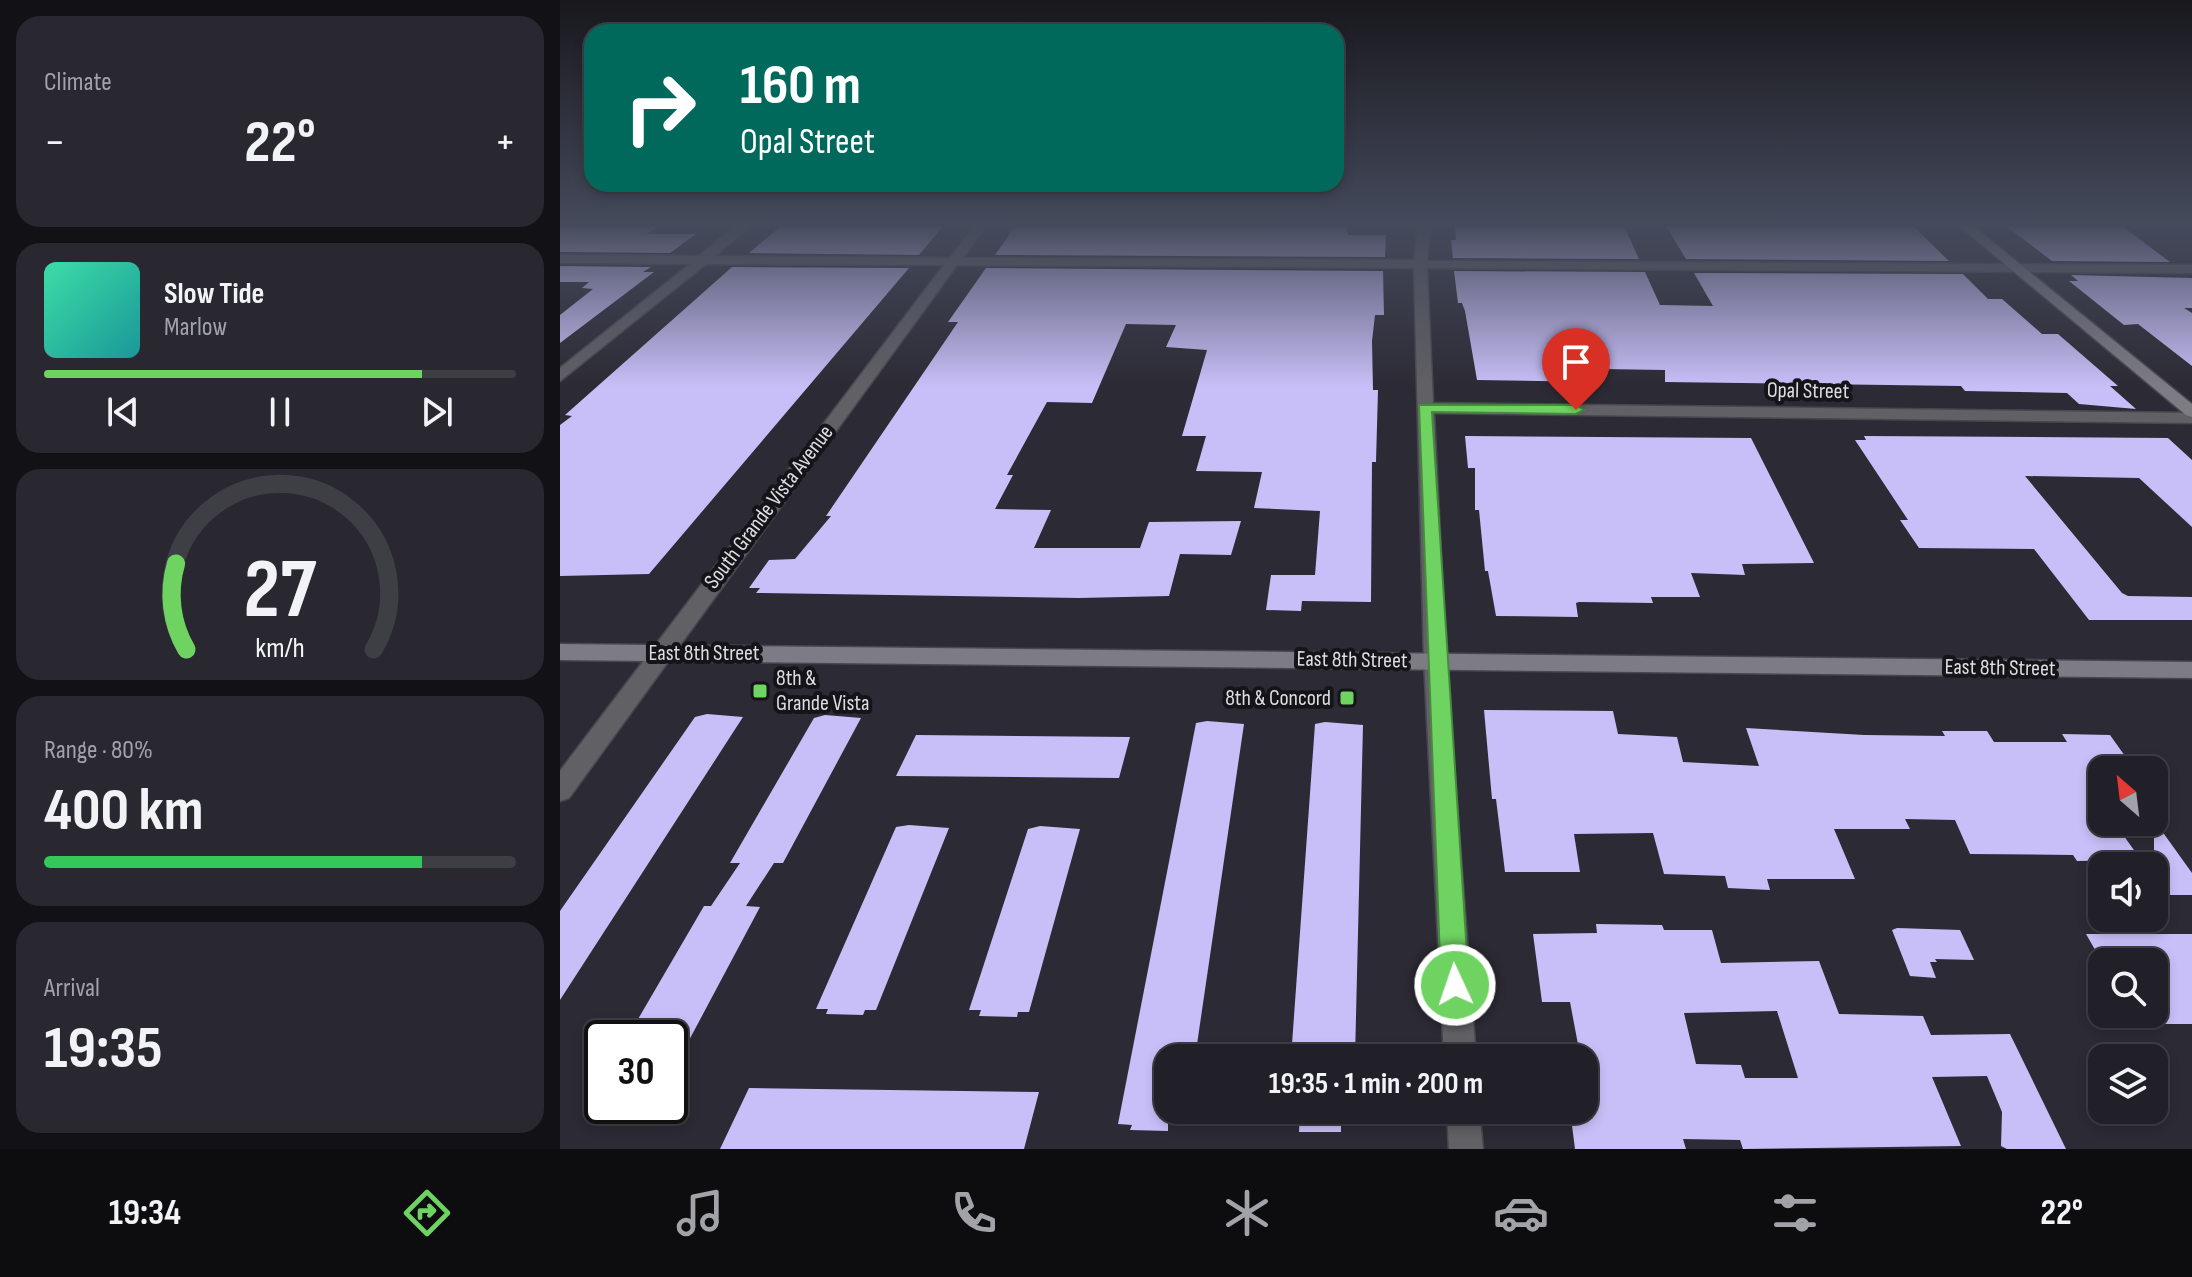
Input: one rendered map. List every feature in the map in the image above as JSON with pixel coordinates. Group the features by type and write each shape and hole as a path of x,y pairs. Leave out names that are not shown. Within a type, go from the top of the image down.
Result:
{"main road":[{"path":"2030,280 2192,412"},
{"name":"East 8th Street","path":"560,652 2192,670"}],"street":[{"path":"560,376 678,280"},
{"name":"South Grande Vista Avenue","path":"560,790 940,280"},
{"path":"1420,280 1435,661 1459,1044"},
{"name":"Opal Street","path":"1424,408 2192,418"},
{"path":"1464,1124 1466,1149"}],"building":[{"path":"644,280 560,343 560,315 593,289 582,288 589,282 560,282"},
{"path":"718,280 899,280 649,574 560,576 560,425 572,416 565,415"},
{"path":"978,280 1383,280 1384,315 1375,315 1372,341 1373,390 1378,390 1376,462 1372,462 1371,602 1302,601 1301,611 1266,610 1271,575 1315,575 1320,511 1254,508 1262,472 1196,471 1206,436 1182,436 1207,350 1166,347 1176,325 1126,324 1092,403 1047,402 1007,475 1013,475 995,509 1051,510 1034,548 1140,548 1149,522 1241,521 1231,555 1180,554 1169,596 1079,598 756,593 760,588 749,588 769,560 795,559 831,516 826,516 958,322 948,322"},
{"path":"1455,280 1648,280 1660,305 1713,306 1698,280 1969,280 1988,299 2002,299 2042,334 2058,334 2118,386 2110,386 2136,409 2079,404 2067,393 1965,391 1961,386 1665,382 1665,370 1602,369 1603,374 1598,373 1601,382 1477,380 1465,311 1462,303 1458,303"},
{"path":"2192,280 2192,308 2184,308 2192,313 2192,366 2138,324 2124,325 2069,281"},
{"path":"1465,436 1751,438 1814,563 1742,564 1745,575 1691,573 1700,597 1651,597 1653,603 1579,602 1576,603 1578,617 1496,616 1488,571 1485,571 1479,510 1475,510 1475,468 1468,468"},
{"path":"1864,436 2168,438 2192,460 2192,527 2139,478 2025,476 2122,593 2128,596 2192,597 2192,620 2089,620 2034,549 1919,548 1900,520 1908,520 1855,440 1866,440"},
{"path":"1484,710 1613,711 1618,734 1677,737 1683,762 1759,766 1746,728 1864,735 1945,736 1942,731 1987,731 1994,742 2067,742 2062,734 2110,735 2125,756 2088,756 2088,836 2124,836 2135,852 2088,852 2088,861 2077,861 2073,855 1970,854 1955,820 1905,819 1910,829 1834,829 1855,879 1767,879 1770,890 1728,888 1725,876 1664,874 1653,833 1574,834 1580,872 1505,872 1496,799 1492,799"},
{"path":"707,714 743,717 560,1000 560,911 695,717"},
{"path":"825,715 861,718 783,863 774,863 746,906 760,907 688,1042 688,1020 638,1020 704,906 711,906 740,863 730,863 814,718"},
{"path":"1196,723 1244,724 1197,1044 1154,1044 1154,1124 1168,1124 1168,1131 1130,1130 1132,1125 1118,1124"},
{"path":"1315,724 1363,725 1355,1044 1292,1044"},
{"path":"916,735 1130,737 1119,778 896,776"},
{"path":"1040,826 1080,829 1029,1012 1018,1012 1017,1017 979,1016 981,1010 969,1010 1028,829"},
{"path":"896,827 949,828 876,1010 865,1010 863,1015 826,1014 828,1009 816,1009"},
{"path":"2154,836 2165,836 2192,873 2192,895 2169,895 2168,852 2154,852"},
{"path":"1596,924 1662,925 1664,930 1712,930 1721,963 1819,961 1839,1014 1923,1016 1931,1035 2010,1034 2066,1149 2007,1149 2001,1146 2002,1112 1987,1076 1932,1077 1961,1146 1743,1149 1740,1140 1683,1139 1686,1149 1575,1149 1572,1124 1598,1124 1598,1044 1578,1044 1570,1002 1542,1002 1533,934 1597,933","holes":["1777,1011 1798,1078 1745,1078 1741,1065 1696,1064 1684,1013"]},
{"path":"1892,930 1960,930 1974,960 1935,959 1937,962 1930,962 1936,978 1910,976"},
{"path":"2086,934 2192,934 2192,1024 2168,1024 2168,948 2094,948"},
{"path":"749,1088 1039,1092 1024,1149 720,1149"},
{"path":"1299,1124 1341,1124 1341,1132 1299,1132"}],"place":[{"name":"8th & Grande Vista","path":"760,691"},
{"name":"8th & Concord","path":"1347,698"}],"route":[{"path":"1455,985 1435,661 1424,408 1576,410"}]}
